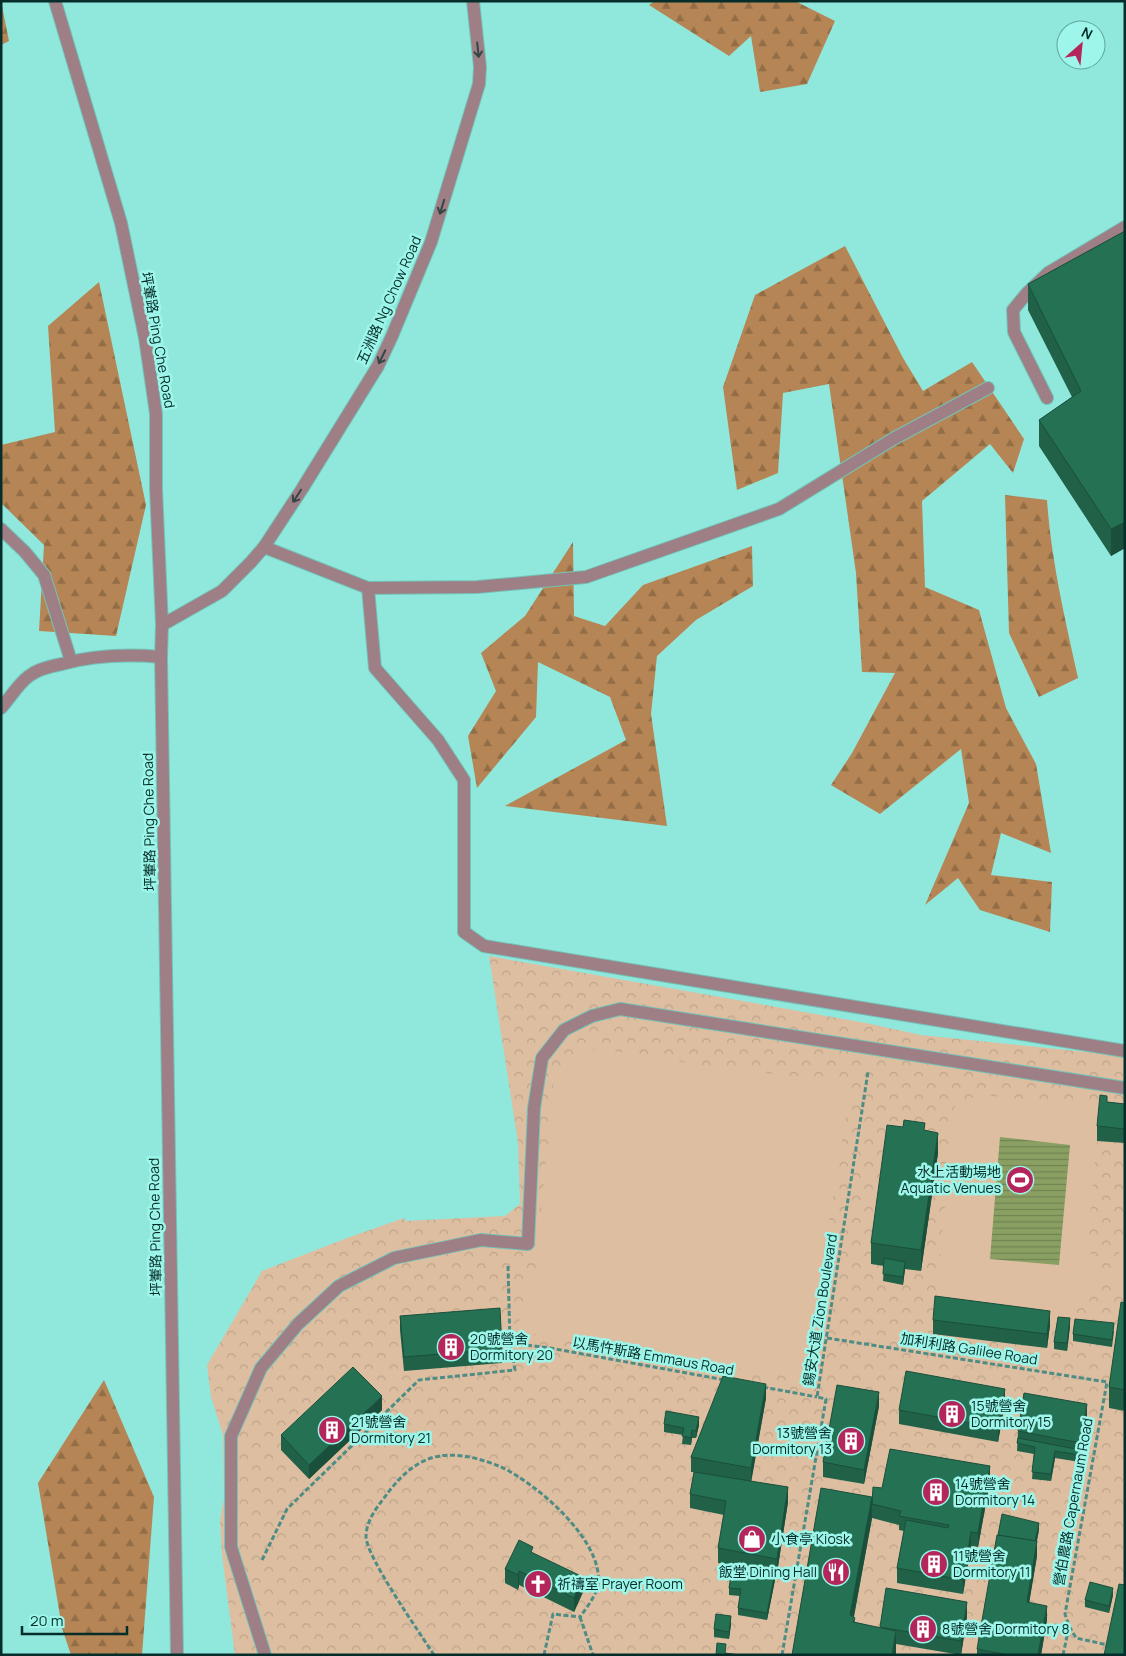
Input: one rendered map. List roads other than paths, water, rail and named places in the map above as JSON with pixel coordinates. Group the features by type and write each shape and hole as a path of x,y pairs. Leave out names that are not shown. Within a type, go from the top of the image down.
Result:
{"street":[{"name":"坪輋路 Ping Che Road","path":"55,1 121,223 145,338 156,414 156,489 162,625 177,1655"},
{"name":"五洲路 Ng Chow Road","path":"162,625 222,591 264,547 378,366 431,242 479,84 480,67 473,1"},
{"path":"1047,398 1014,332 1013,310 1027,293 1048,273 1125,227"},
{"path":"264,547 368,588 477,587 586,578 779,509 893,439 988,388"},
{"path":"1,529 25,552 44,575 71,661"},
{"path":"368,588 376,668 438,740 464,780 464,932 484,946 1125,1051"},
{"path":"4,702 30,675 45,668 87,658 124,654 161,657"},
{"path":"265,1655 231,1547 231,1436 261,1368 298,1324 339,1286 394,1258 481,1240 528,1244 534,1108 542,1058 564,1030 592,1016 620,1009 1125,1088"}],"place":[{"name":"水上活動場地 Aquatic Venues","path":"1020,1180"},
{"name":"20號營舍 Dormitory 20","path":"451,1347"},
{"name":"15號營舍 Dormitory 15","path":"952,1414"},
{"name":"21號營舍 Dormitory 21","path":"332,1430"},
{"name":"13號營舍 Dormitory 13","path":"851,1441"},
{"name":"14號營舍 Dormitory 14","path":"936,1492"},
{"name":"小食亭 Kiosk","path":"752,1539"},
{"name":"11號營舍 Dormitory 11","path":"934,1564"},
{"name":"飯堂 Dining Hall","path":"836,1572"},
{"name":"祈禱室 Prayer Room","path":"538,1584"},
{"name":"8號營舍 Dormitory 8","path":"923,1629"}]}
